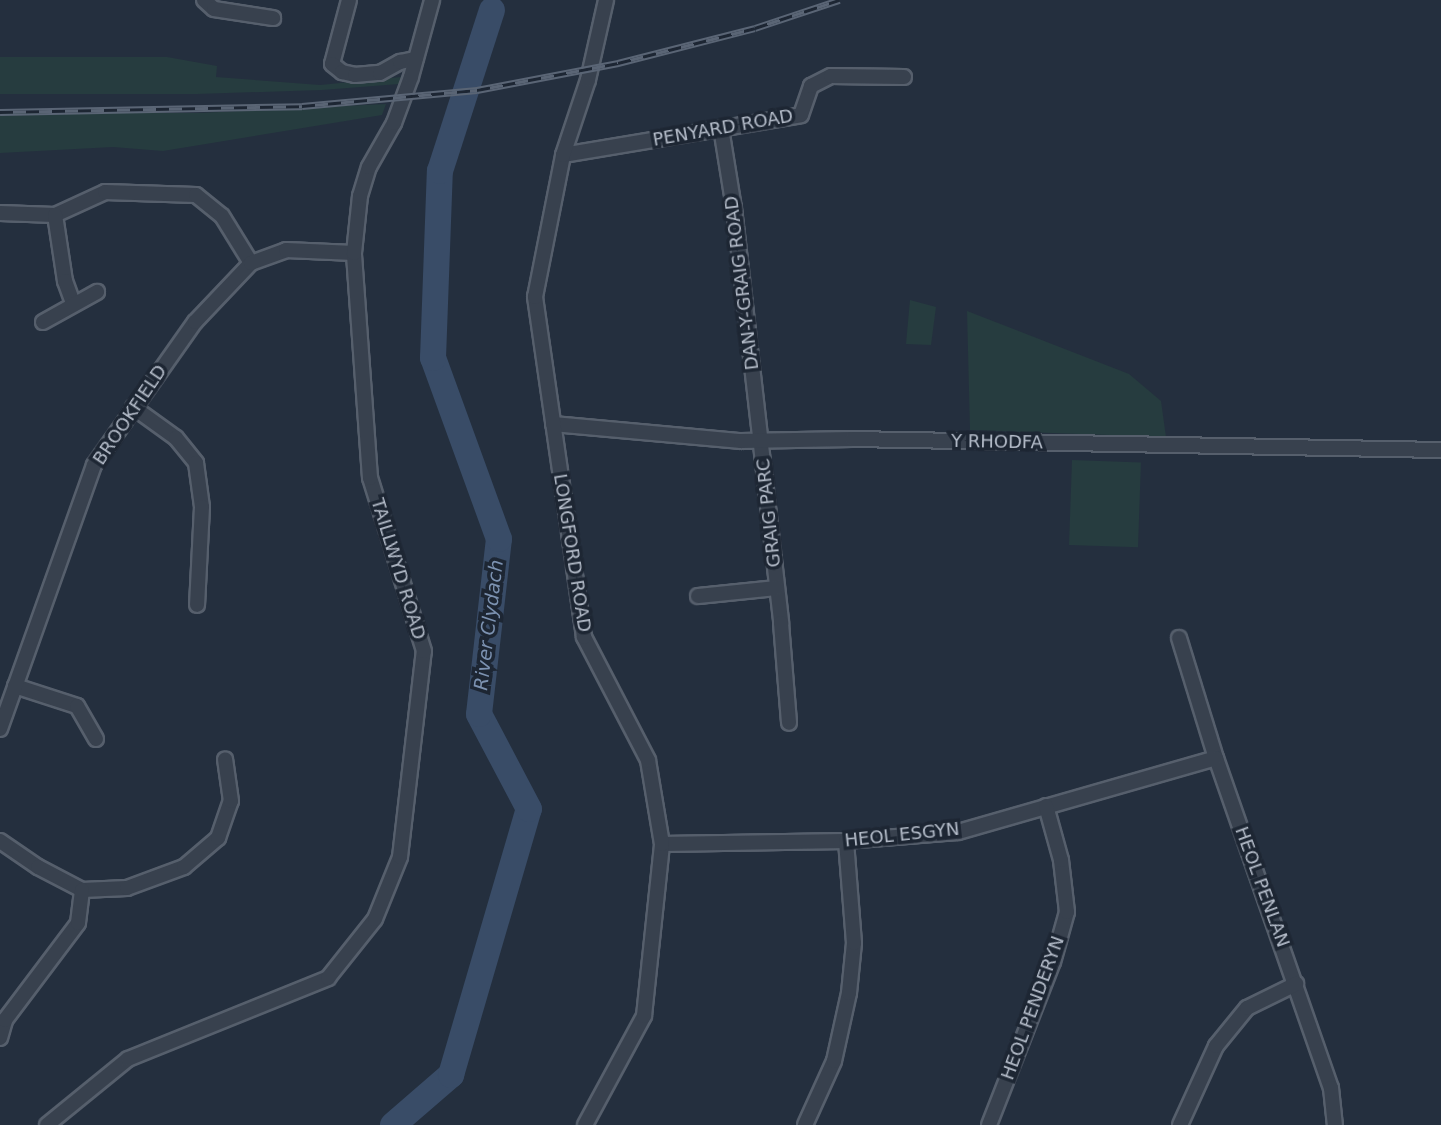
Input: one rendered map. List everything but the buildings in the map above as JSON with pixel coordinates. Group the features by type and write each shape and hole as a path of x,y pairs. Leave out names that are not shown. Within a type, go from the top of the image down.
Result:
{"street":[{"path":"204,0 214,9 273,19"},
{"path":"349,0 332,64 342,72 355,75 380,73 400,62 416,59"},
{"name":"TAILLWYD ROAD","path":"47,1125 128,1059 328,978 375,919 400,857 424,651 370,478 354,253 360,195 369,167 394,123 416,59 432,0"},
{"name":"LONGFORD ROAD","path":"585,1125 644,1016 662,844 648,760 583,637 535,297 563,155 588,79 606,0"},
{"name":"PENYARD ROAD","path":"563,155 801,115 811,86 831,76 904,77"},
{"name":"DAN-Y-GRAIG ROAD","path":"721,128 734,208 761,439"},
{"path":"0,213 55,215 106,192 195,195 222,216 251,263"},
{"path":"55,215 65,281 73,303"},
{"name":"BROOKFIELD","path":"0,729 94,465 195,322 251,263 286,250 354,253"},
{"path":"43,321 97,292"},
{"path":"133,407 176,438 195,463 202,507 197,605"},
{"name":"Y RHODFA","path":"553,424 741,441 893,434 1441,450"},
{"name":"GRAIG PARC","path":"761,439 789,723"},
{"name":"GRAIG PARC","path":"698,596 777,588"},
{"name":"HEOL PENLAN","path":"1182,644 1216,758 1331,1088 1335,1125"},
{"path":"15,686 77,706 96,739"},
{"path":"0,841 38,867 82,891 127,887 184,867 218,838 231,801 225,758"},
{"name":"HEOL ESGYN","path":"662,844 846,841 958,832 1216,758"},
{"name":"HEOL PENDERYN","path":"989,1125 1053,961 1067,912 1061,860 1046,806"},
{"path":"805,1125 834,1060 849,993 854,943 846,841"},
{"path":"0,1038 5,1020 78,923 82,891"},
{"path":"1180,1125 1216,1046 1247,1008 1296,984"}],"green space":[{"path":"0,57 167,57 217,66 216,77 320,85 401,77 399,84 322,90 197,94 0,94"},
{"path":"386,104 382,115 163,151 113,147 0,153 0,113 198,113"},
{"path":"910,300 936,307 931,345 906,344"},
{"path":"967,311 1129,374 1161,401 1166,437 970,430"},
{"path":"1072,460 1141,462 1138,547 1069,545"}],"waterway":[{"name":"River Clydach","path":"393,1125 451,1075 529,809 479,714 499,539 433,358 440,171 492,10"}],"railway":[{"path":"0,112 302,106 477,90 618,63 755,28 839,0"}]}
